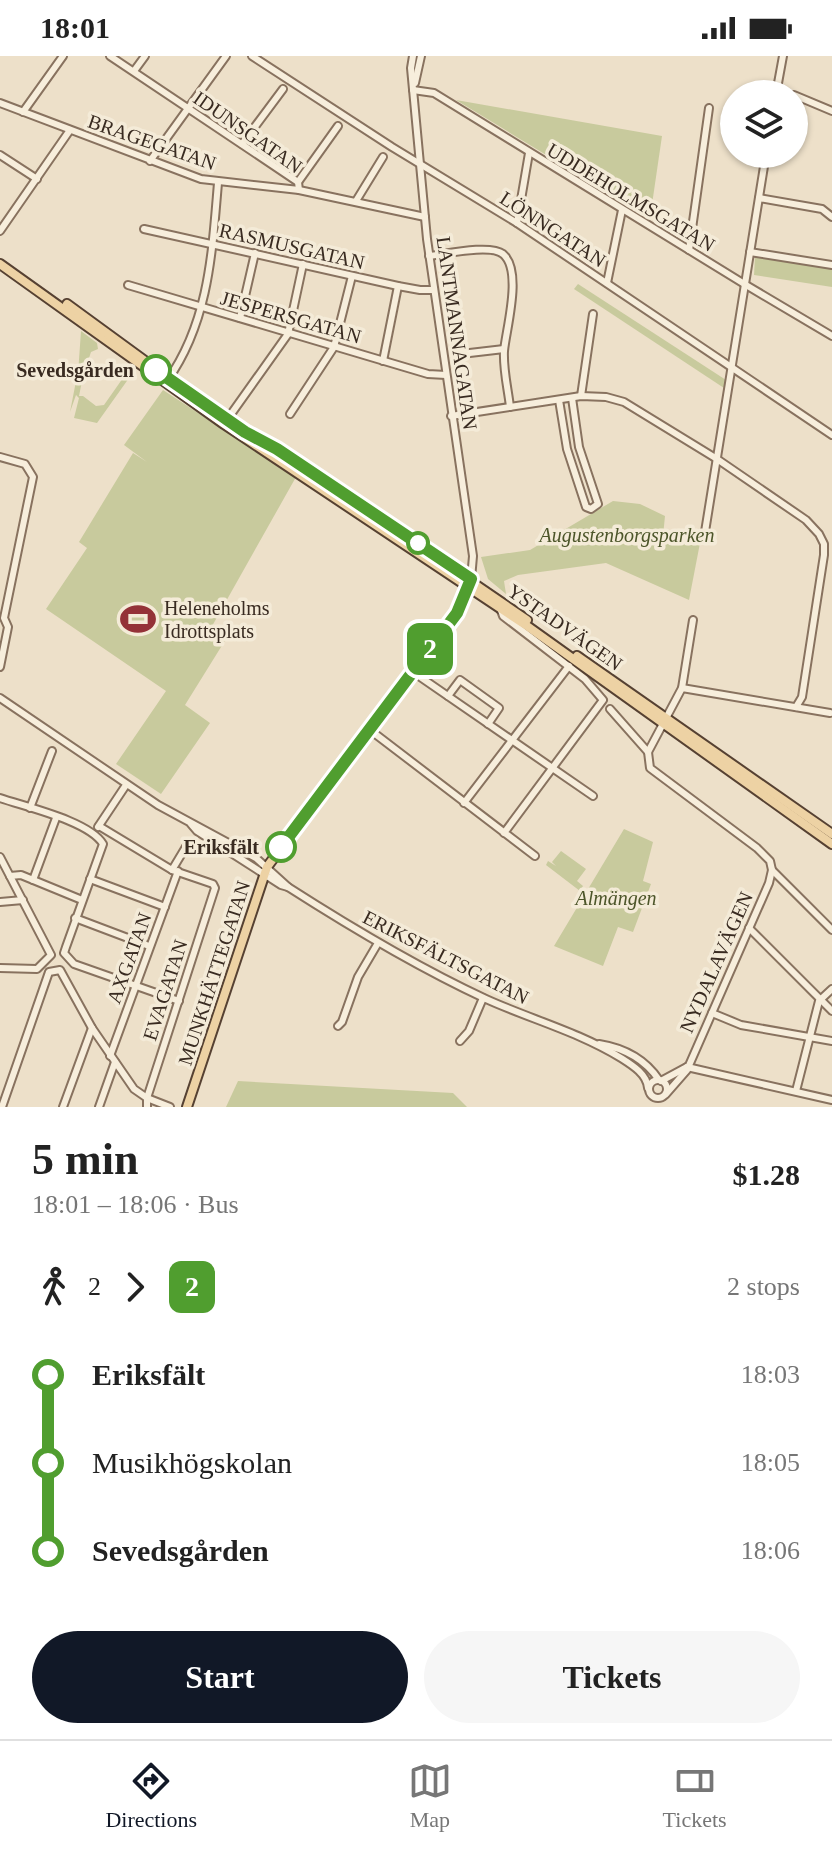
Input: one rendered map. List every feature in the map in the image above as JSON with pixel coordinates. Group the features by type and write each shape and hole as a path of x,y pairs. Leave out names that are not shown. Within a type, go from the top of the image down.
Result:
{"main road":[{"name":"YSTADVÄGEN","path":"0,262 225,422 470,583 832,844"},
{"name":"YSTADVÄGEN","path":"470,583 500,608 832,834"},
{"name":"MUNKHÄTTEGATAN","path":"187,1107 266,870 457,613 470,583"}],"street":[{"path":"23,112 63,56"},
{"name":"IDUNSGATAN","path":"110,56 242,144 298,186 425,217"},
{"path":"134,71 145,56"},
{"path":"150,161 226,56"},
{"name":"LÖNNGATAN","path":"252,56 517,223 832,435"},
{"name":"LANTMANNAGATAN","path":"413,56 413,90 429,256 473,556 470,583"},
{"name":"LANTMANNAGATAN","path":"413,90 421,56"},
{"path":"779,80 783,56"},
{"path":"242,144 283,89"},
{"name":"UDDEHOLMSGATAN","path":"413,90 434,93 832,336"},
{"path":"808,101 832,111"},
{"name":"BRAGEGATAN","path":"0,103 201,179 218,183 298,186"},
{"path":"689,250 709,108"},
{"path":"298,186 338,126"},
{"path":"0,231 70,130"},
{"path":"517,223 529,153"},
{"path":"0,155 37,179"},
{"path":"356,201 383,157"},
{"path":"704,538 764,168"},
{"path":"167,381 186,350 202,309 213,244 218,183"},
{"path":"759,198 822,209 832,217"},
{"path":"607,283 622,210"},
{"name":"RASMUSGATAN","path":"144,229 398,286 434,290"},
{"path":"429,256 493,250 504,255 508,262 513,296 504,349 510,407"},
{"path":"750,252 832,265"},
{"path":"240,318 255,253"},
{"path":"225,422 288,334 303,264"},
{"path":"290,414 334,347 352,276"},
{"name":"JESPERSGATAN","path":"128,285 428,374 446,375"},
{"path":"383,361 398,286"},
{"path":"581,396 593,314"},
{"path":"461,354 504,349"},
{"path":"451,416 581,396 606,397 637,408 806,520 828,544 802,697 796,707"},
{"path":"559,400 572,469 586,507 591,509 598,504 579,447 572,398"},
{"path":"0,457 25,464 33,477 2,618 8,627 0,667"},
{"name":"YSTADVÄGEN","path":"500,608 503,616 585,679 603,700 552,768"},
{"path":"648,752 682,688 693,620"},
{"path":"464,803 569,666"},
{"path":"413,672 593,796"},
{"path":"448,696 460,680 499,708 488,724"},
{"path":"682,688 830,713"},
{"name":"ERIKSFÄLTSGATAN","path":"0,698 126,785 378,943 483,998 595,1043 632,1054 660,1080"},
{"path":"610,709 648,752 650,768 757,848 770,861 772,870 832,930"},
{"path":"370,730 535,856"},
{"path":"30,808 52,751"},
{"path":"504,833 552,768"},
{"path":"94,833 126,785"},
{"path":"0,798 94,833 103,844"},
{"path":"33,880 56,818"},
{"path":"99,826 175,871"},
{"path":"108,832 64,953 74,964 179,1001"},
{"name":"AXGATAN","path":"99,1107 149,946 187,845"},
{"path":"0,857 51,955 37,969 0,968"},
{"name":"NYDALAVÄGEN","path":"666,1094 684,1076 772,870"},
{"name":"EVAGATAN","path":"147,1107 147,1098 215,892 213,884 175,871"},
{"path":"10,876 21,875 82,900"},
{"path":"90,879 165,907"},
{"path":"0,902 23,900"},
{"path":"75,918 149,946"},
{"path":"749,928 832,1011"},
{"path":"338,1026 358,977 378,943"},
{"path":"2,1107 49,972 60,970 92,1028 134,1089 170,1107"},
{"path":"796,1091 819,1001 832,989"},
{"path":"460,1041 469,1031 483,998"},
{"path":"712,1013 741,1025 832,1041"},
{"path":"63,1107 92,1028"},
{"name":"ERIKSFÄLTSGATAN","path":"595,1043 619,1056 644,1076 648,1088"},
{"path":"656,1107 648,1088 652,1082 687,1067 832,1100"},
{"path":"660,1080 667,1087 668,1107"},
{"path":"653,1098 659,1099 666,1094"}],"green space":[{"path":"456,100 662,136 650,218"},
{"path":"755,257 832,268 832,287 754,275"},
{"path":"578,284 726,380 724,388 574,289"},
{"path":"81,331 97,343 98,349 91,352 83,376 78,374"},
{"path":"130,368 134,371 97,423 74,418 79,398 76,395 70,412 77,376 87,380 82,381 79,396 96,406 104,405"},
{"name":"Heleneholms Idrottsplats","path":"163,390 296,477 211,628 226,639 185,705 210,723 161,794 116,764 166,691 46,609 87,548 79,542 133,453 147,462 124,445"},
{"name":"Augustenborgsparken","path":"613,501 640,504 665,516 663,536 700,543 689,600 606,563 518,575 504,581 506,594 488,579 481,557 530,550"},
{"name":"Almängen","path":"624,829 653,842 643,881 651,884 633,932 618,927 603,966 554,946"},
{"path":"561,851 586,869 577,881 583,886 580,891 546,865 548,861 556,866 552,862"},
{"path":"238,1081 453,1093 467,1107 226,1107"}],"bus line":[{"name":"2","path":"156,370 257,440 277,449 471,579 457,613 281,847"}],"place":[{"name":"Sevedsgården","path":"156,370"},
{"name":"Heleneholms Idrottsplats","path":"138,619"},
{"name":"Eriksfält","path":"281,847"}]}
